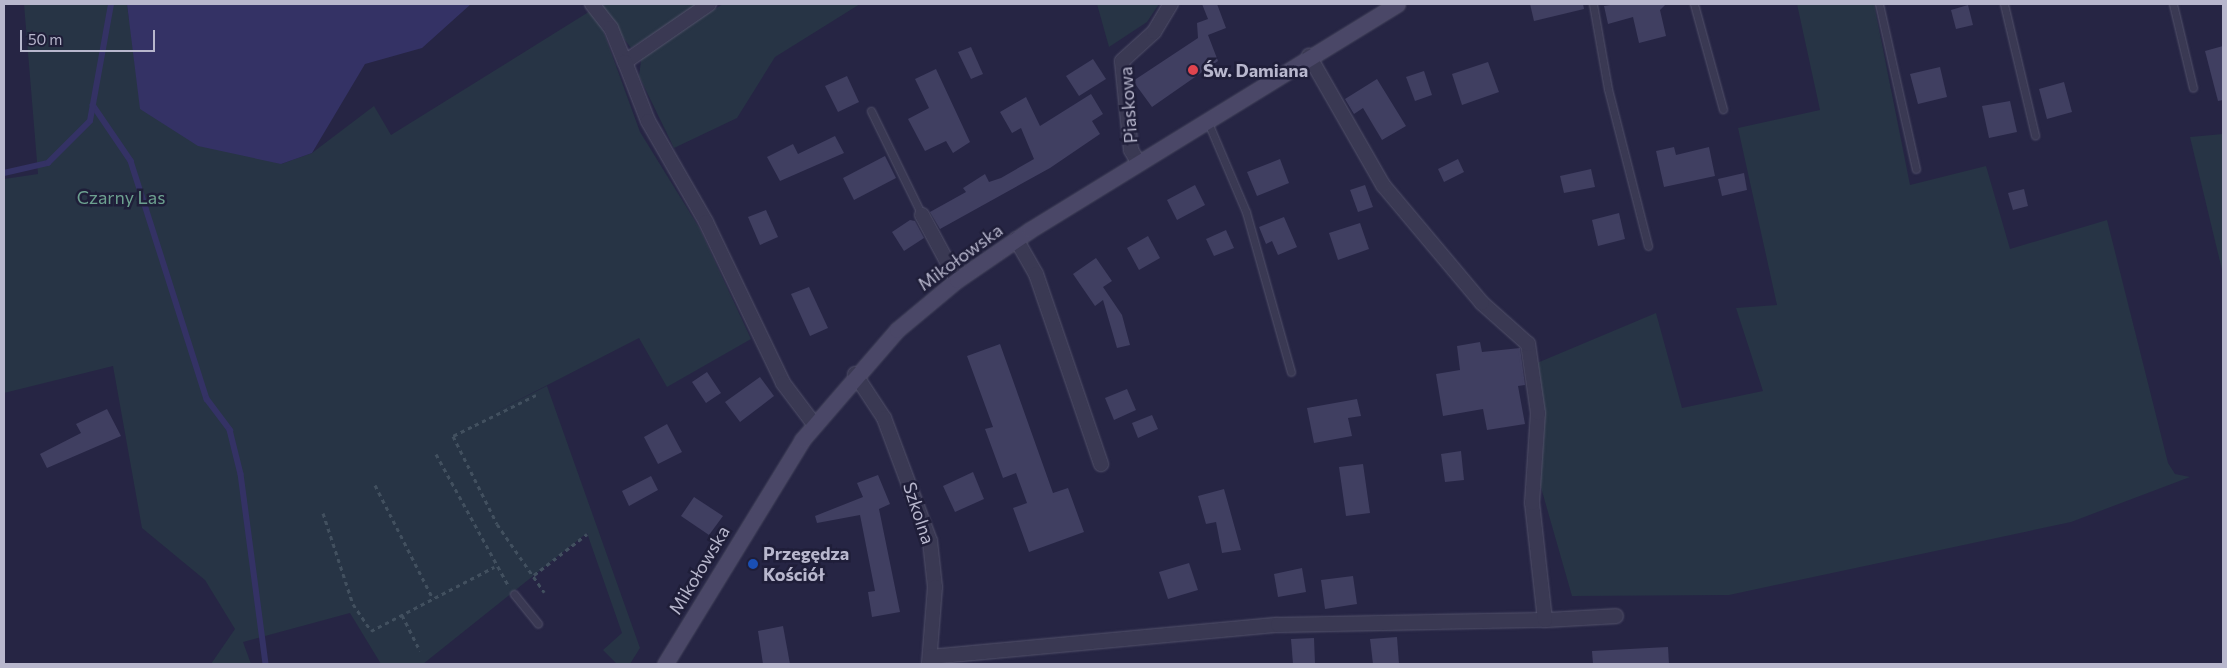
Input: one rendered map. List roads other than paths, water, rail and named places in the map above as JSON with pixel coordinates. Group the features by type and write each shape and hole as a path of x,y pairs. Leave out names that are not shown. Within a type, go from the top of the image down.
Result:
{"main road":[{"name":"Mikołowska","path":"665,664 814,424 855,374 897,330 958,280 1016,239 1309,56 1397,4"}],"street":[{"path":"592,4 611,28 648,121 706,222 783,383 814,424"},
{"path":"625,62 709,4"},
{"name":"Piaskowa","path":"1138,162 1131,150 1122,61 1154,32 1171,4"},
{"path":"1309,56 1383,185 1482,303 1528,344 1538,414 1532,503 1545,620"},
{"path":"922,215 958,280"},
{"path":"1016,239 1036,274 1101,464"},
{"name":"Szkolna","path":"855,374 884,418 930,541 935,587 929,661"},
{"path":"929,661 1278,625 1545,620 1616,616"}],"lane":[{"path":"1593,4 1608,89 1648,246"},
{"path":"1694,4 1723,109"},
{"path":"1879,4 1916,168"},
{"path":"2004,4 2035,135"},
{"path":"2173,4 2193,88"},
{"path":"871,111 922,215"},
{"path":"1207,119 1249,220 1291,372"},
{"path":"514,594 538,624"}],"waterway":[{"path":"4,173 48,163 90,121 111,4"},
{"path":"93,105 131,161 207,399 230,430 241,474 266,664"}],"place":[{"name":"Św. Damiana","path":"1193,70"},
{"name":"Przegędza Kościół","path":"753,564"}],"park label":[{"name":"Czarny Las","path":"121,197"}]}
